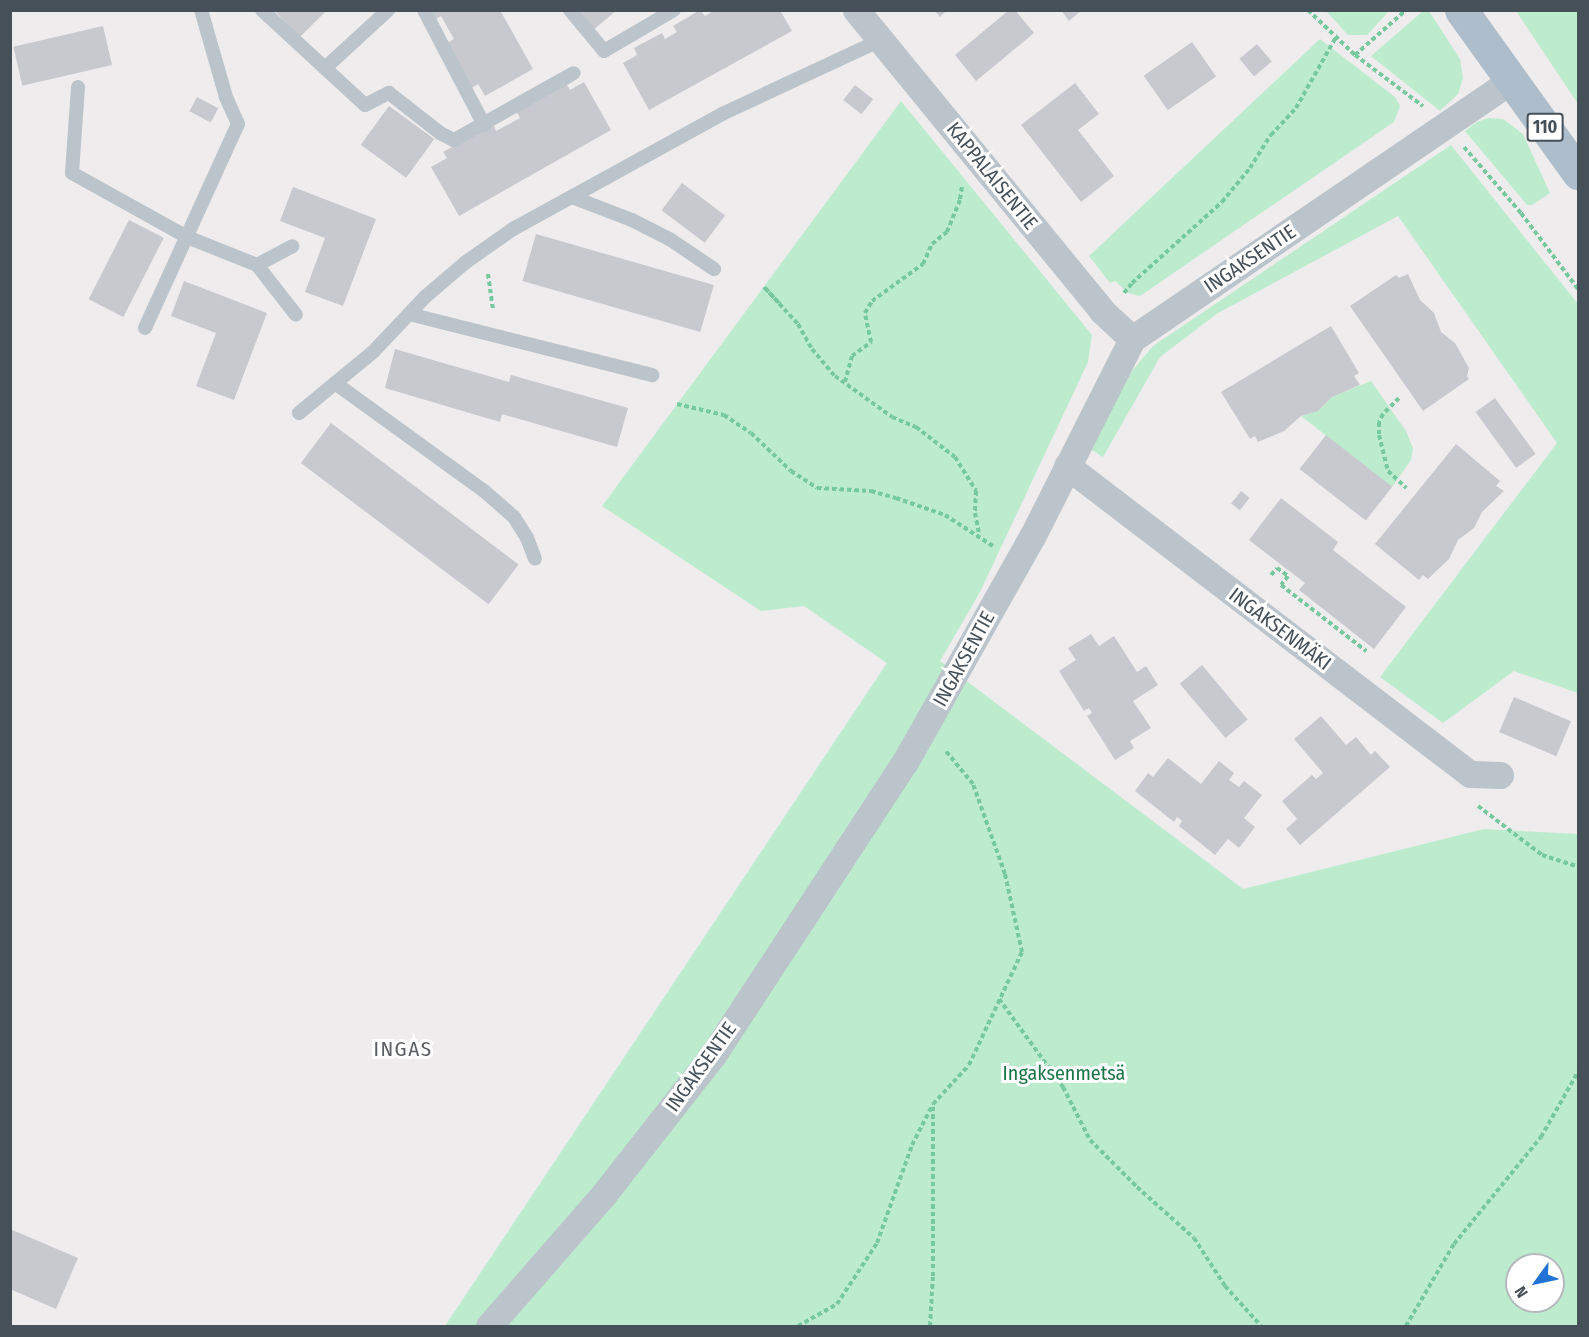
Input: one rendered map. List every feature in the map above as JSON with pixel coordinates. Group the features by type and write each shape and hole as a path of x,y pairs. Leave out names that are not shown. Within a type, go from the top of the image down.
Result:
{"main road":[{"name":"110","path":"1461,10 1578,173"}],"street":[{"name":"KAPPALAISENTIE","path":"856,10 1102,311 1132,339"},
{"name":"INGAKSENTIE","path":"489,1326 604,1194 713,1055 926,727 1015,567 1132,339 1512,80"},
{"name":"INGAKSENMÄKI","path":"1067,466 1470,774 1500,775"}],"lane":[{"path":"144,328 238,124 226,97 201,10"},
{"path":"262,10 365,105 389,93 440,134 454,140 574,73"},
{"path":"325,69 388,10"},
{"path":"424,10 484,125"},
{"path":"570,10 604,51 674,10"},
{"path":"300,414 373,352 450,276 513,229 722,114 880,40"},
{"path":"78,87 72,173 187,237 256,264 296,315"},
{"path":"572,197 632,220 671,240 714,269"},
{"path":"256,264 292,246"},
{"path":"409,314 652,375"},
{"path":"335,383 483,490 514,517 527,538 535,559"}],"path":[{"path":"1355,55 1406,10"},
{"path":"1121,298 1132,283 1222,202 1250,168 1271,135 1296,108 1336,37"},
{"path":"845,382 852,357 871,342 866,313 872,301 922,264 932,244 947,232 960,199 963,178"},
{"path":"485,249 496,336"},
{"path":"779,303 764,287 798,324 812,349 827,367 892,417 916,426 955,457 976,491 975,513 979,535"},
{"path":"1399,398 1383,414 1379,422 1379,435 1388,471 1406,488"},
{"path":"677,404 724,415 758,440 791,471 817,488 872,491 945,515 979,535 1015,567"},
{"path":"1271,575 1277,568 1288,576 1281,585 1366,651"},
{"path":"798,1326 837,1304 878,1243 912,1145 933,1104 969,1065 1022,952 1005,874 973,784 926,727"},
{"path":"1478,806 1542,855 1578,867"},
{"path":"999,999 1063,1087 1090,1140 1137,1187 1194,1238 1225,1286 1261,1326"},
{"path":"1406,1326 1454,1244 1541,1137 1578,1072"},
{"path":"930,1326 933,1276 933,1104"}],"green space":[{"path":"1326,11 1389,11 1367,35 1348,35"},
{"path":"1423,11 1429,11 1460,59 1463,78 1458,94 1440,111 1371,56"},
{"path":"1516,11 1578,11 1578,104"},
{"path":"1320,39 1395,97 1400,106 1394,122 1140,296 1128,293 1115,281 1110,283 1089,256"},
{"name":"Ingaksenmetsä","path":"901,101 1092,335 1088,362 980,592 940,661 1243,889 1484,829 1578,834 1578,1326 445,1326 887,663 804,606 761,611 602,506"},
{"path":"1488,118 1503,119 1523,134 1550,193 1532,205 1527,205 1465,131 1477,122"},
{"path":"1451,145 1578,304 1578,693 1514,671 1443,723 1380,677 1557,443 1398,216 1218,313 1160,357 1103,457 1090,449 1132,371 1153,346"},
{"path":"1371,381 1406,431 1413,448 1411,460 1392,487 1301,416 1318,411 1332,397"}],"building":[{"path":"274,10 327,10 300,37"},
{"path":"428,10 500,10 533,69 485,96 478,84 472,88 447,43 454,39 441,16 433,21"},
{"path":"575,10 617,10 592,31"},
{"path":"700,10 705,16 715,10 780,10 792,31 649,110 623,63 637,55 634,48 662,33 665,39 677,32 673,26"},
{"path":"934,10 947,10 940,17"},
{"path":"1009,10 1015,10 1034,33 976,81 955,55"},
{"path":"1061,10 1082,10 1069,21"},
{"path":"103,26 112,65 22,86 13,47"},
{"path":"1192,42 1216,76 1168,110 1144,76"},
{"path":"1257,44 1272,62 1254,76 1239,59"},
{"path":"584,82 611,130 459,216 431,167 447,158 443,152 493,124 496,131 520,118 516,111 566,83 570,90"},
{"path":"1075,83 1099,114 1078,130 1114,176 1081,202 1021,125"},
{"path":"855,85 873,99 861,114 843,100"},
{"path":"197,97 218,108 211,122 189,111"},
{"path":"389,106 434,139 406,178 361,145"},
{"path":"682,183 725,215 705,243 662,210"},
{"path":"293,187 376,219 343,306 305,292 325,238 280,221"},
{"path":"129,220 164,238 123,317 89,299"},
{"path":"536,234 714,285 700,332 522,281"},
{"path":"1408,274 1420,300 1434,313 1441,332 1455,343 1469,368 1467,376 1469,379 1423,411 1350,306 1396,275 1399,278"},
{"path":"184,281 267,313 234,400 196,386 216,333 171,316"},
{"path":"1331,326 1359,373 1354,376 1360,385 1332,397 1318,411 1301,416 1284,431 1258,442 1255,436 1250,439 1221,392"},
{"path":"395,349 509,382 511,375 628,408 617,447 502,414 500,422 385,388"},
{"path":"1495,398 1536,454 1516,468 1476,412"},
{"path":"331,423 519,564 489,604 301,463"},
{"path":"1326,435 1392,487 1366,521 1300,469"},
{"path":"1456,444 1500,481 1496,486 1504,491 1482,512 1474,528 1458,540 1449,559 1428,579 1423,575 1419,580 1375,544"},
{"path":"1241,491 1250,498 1240,510 1231,504"},
{"path":"1281,498 1338,542 1333,550 1406,607 1374,649 1299,590 1305,583 1249,540"},
{"path":"1091,634 1099,646 1114,636 1137,672 1146,666 1158,685 1133,701 1151,728 1130,741 1134,748 1115,760 1087,716 1092,713 1089,708 1084,711 1059,671 1076,660 1068,648"},
{"path":"1202,665 1248,719 1225,738 1180,684"},
{"path":"1514,697 1571,721 1556,756 1499,732"},
{"path":"1321,716 1346,745 1356,737 1371,755 1375,751 1390,767 1300,845 1286,829 1297,819 1282,801 1312,775 1316,779 1323,773 1294,739"},
{"path":"1168,758 1201,784 1219,761 1234,773 1229,780 1239,787 1244,781 1262,795 1244,818 1255,827 1239,848 1228,839 1215,855 1179,826 1182,821 1177,817 1174,822 1135,791 1148,773 1153,777"},
{"path":"10,1229 78,1258 56,1309 10,1289"}],"district":[{"name":"INGAS","path":"403,1049"}]}
